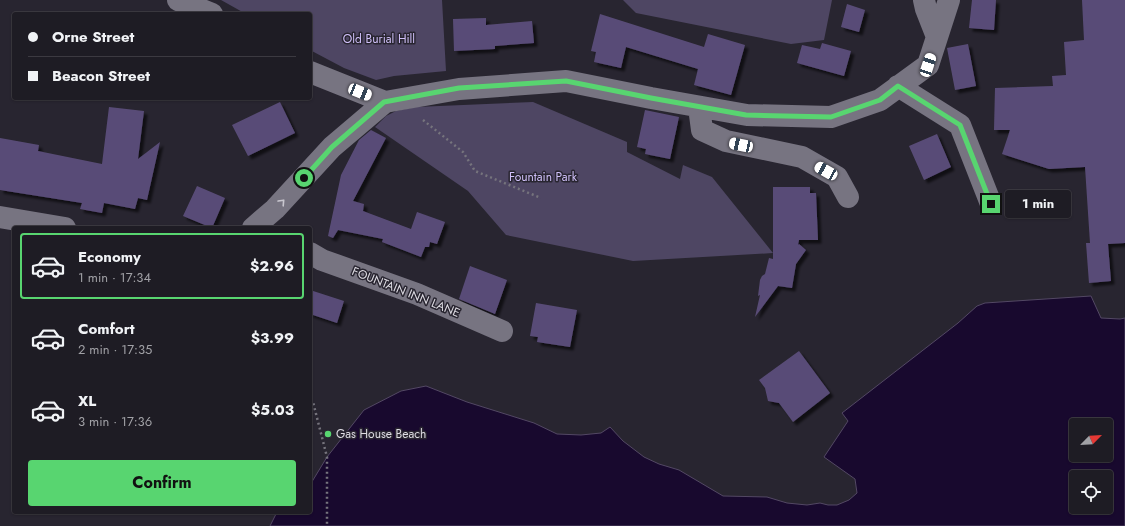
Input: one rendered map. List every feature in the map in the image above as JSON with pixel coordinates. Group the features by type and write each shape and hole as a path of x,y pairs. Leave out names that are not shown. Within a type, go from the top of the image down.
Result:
{"street":[{"path":"178,0 207,12"},
{"path":"924,0 937,37"},
{"path":"259,226 332,147 391,101 459,88 566,81 746,115 831,117 880,100 928,65 949,0"},
{"path":"312,73 391,101"},
{"path":"898,86 960,125 991,204"},
{"path":"699,107 702,130 726,141 802,157 837,177 848,197"},
{"path":"0,217 53,226"},
{"name":"FOUNTAIN INN LANE","path":"312,254 322,260 417,294 502,331"}],"path":[{"path":"391,101 463,152 475,171 541,198"},
{"path":"312,401 327,457 326,526"}],"green space":[{"name":"Old Burial Hill","path":"221,0 442,0 446,71 394,76 376,80 344,68 312,51 312,12 242,12"},
{"path":"623,0 832,0 824,40 791,44 636,13"},
{"name":"Fountain Park","path":"533,102 627,142 627,152 680,179 683,165 712,177 773,253 633,261 506,235 468,191 375,127 386,116 396,111 416,107"}],"shaded area":[{"path":"1091,296 1101,318 1125,318 1125,526 270,526 276,514 312,514 312,482 327,457 364,410 401,391 426,386 467,402 534,423 557,434 581,435 601,433 610,427 623,441 644,457 659,464 679,470 723,496 767,497 787,503 807,505 820,503 837,505 849,500 857,493 855,479 824,457 848,421 842,413 958,323 977,306 985,303"}],"building":[{"path":"972,0 996,0 994,30 969,28"},
{"path":"1082,0 1125,0 1125,243 1108,244 1111,281 1089,283 1086,243 1090,243 1085,167 1049,169 1002,154 1010,130 994,130 995,88 1053,86 1052,76 1066,75 1064,42 1084,40"},
{"path":"847,4 865,10 859,32 841,27"},
{"path":"600,14 704,47 708,34 745,45 731,95 694,85 698,69 626,47 621,68 594,62 596,52 591,51"},
{"path":"486,18 486,25 532,21 534,43 495,46 495,49 454,51 453,19"},
{"path":"822,43 851,51 844,76 797,63 802,45 820,49"},
{"path":"968,44 976,86 955,90 947,48"},
{"path":"280,102 295,133 248,156 232,125"},
{"path":"109,107 144,111 138,159 160,142 147,200 138,198 135,209 104,203 102,213 80,209 82,203 0,190 0,138 39,145 38,151 102,164"},
{"path":"645,110 679,117 670,159 645,154 646,149 637,147"},
{"path":"371,130 386,138 353,201 364,204 363,211 411,229 417,212 445,222 437,244 430,242 429,247 425,247 421,257 382,242 383,239 338,230 333,238 328,236 341,175 359,140"},
{"path":"937,134 951,167 924,180 909,146"},
{"path":"197,186 225,198 213,226 207,226 183,216"},
{"path":"773,187 810,187 810,193 816,193 818,240 799,240 798,245 799,244 806,250 796,264 792,288 778,286 755,317 760,295 758,296 760,280 765,274 769,258 773,259"},
{"path":"470,266 507,280 495,314 459,299"},
{"path":"312,291 344,301 337,323 312,315"},
{"path":"536,303 577,310 570,347 537,342 538,337 530,336"},
{"path":"799,351 830,393 793,422 779,403 768,401 765,388 759,380"}],"place":[{"name":"Gas House Beach","path":"328,434"}],"route":[{"path":"304,178 332,147 384,102 459,88 566,81 746,115 831,117 880,100 898,86 960,125 991,204"}]}
